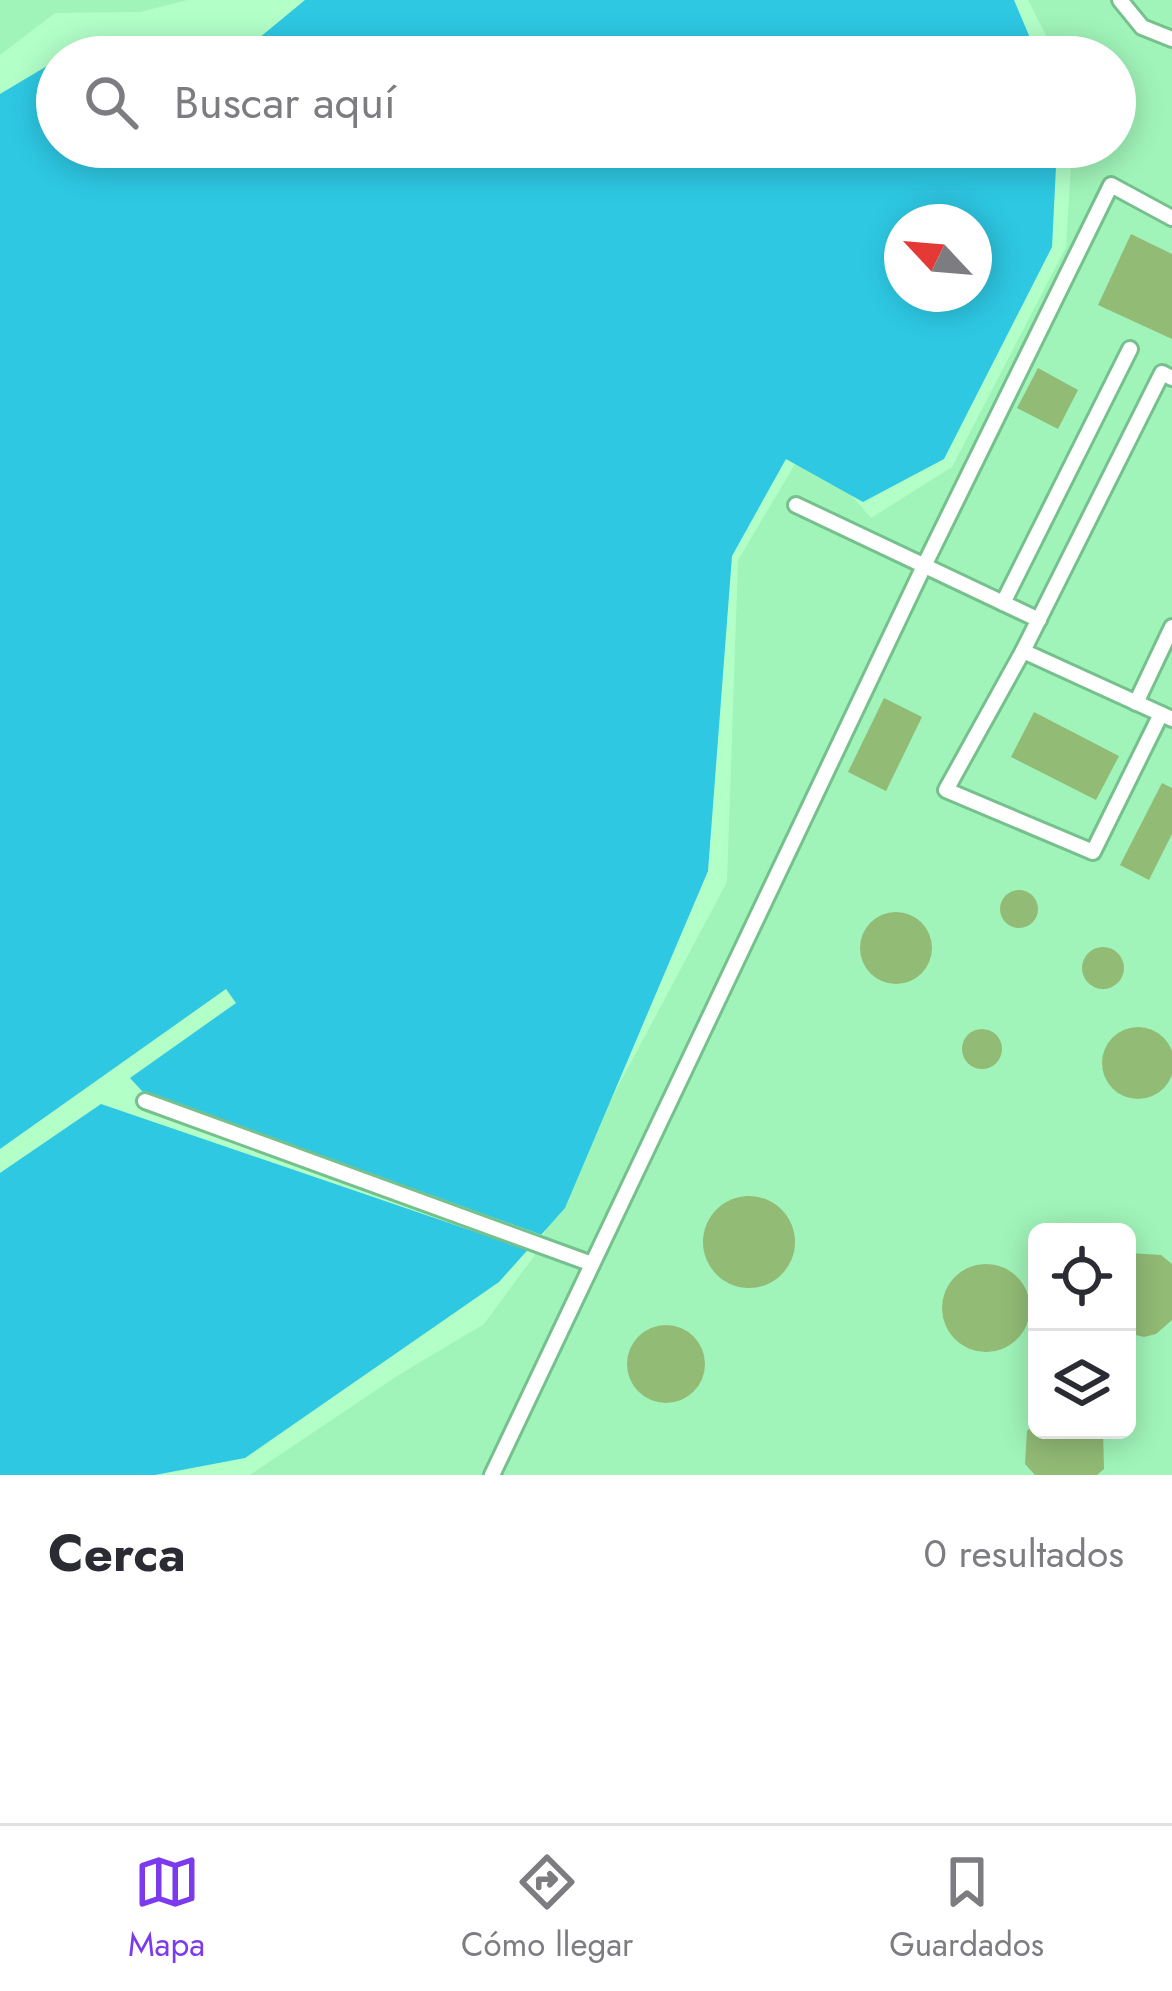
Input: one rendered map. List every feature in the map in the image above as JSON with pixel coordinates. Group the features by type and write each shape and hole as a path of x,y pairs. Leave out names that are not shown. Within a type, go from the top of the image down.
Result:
{"lane":[{"path":"1120,0 1142,27 1172,39"},
{"path":"492,1475 1111,184 1172,218"},
{"path":"1003,603 1130,349"},
{"path":"1023,651 1166,716 1093,852 946,790 1023,651 1162,373 1172,378"},
{"path":"796,505 1039,620"},
{"path":"1136,703 1172,627"},
{"path":"145,1101 592,1264"}],"shaded area":[{"path":"0,0 187,0 140,12 55,13 0,55"},
{"path":"1028,0 1172,0 1172,1475 250,1475 484,1324 534,1256 574,1169 727,882 738,560 807,444 871,518 952,467 1066,247 1071,168 1136,168 1136,36 1046,36"}],"water":[{"path":"305,0 1014,0 1029,36 261,36"},
{"path":"36,73 36,168 1056,168 1052,247 944,459 863,502 786,459 732,556 708,871 565,1208 499,1282 245,1458 155,1475 0,1475 0,94"}],"pier":[{"path":"226,989 236,1003 130,1078 142,1091 542,1235 528,1250 101,1104 0,1173 0,1149"}],"building":[{"path":"1131,234 1172,254 1172,339 1098,305"},
{"path":"1038,368 1078,390 1058,429 1017,408"},
{"path":"884,698 922,717 886,791 848,772"},
{"path":"1034,712 1119,756 1096,800 1011,757"},
{"path":"1162,783 1172,788 1172,834 1149,880 1120,865"},
{"path":"1019,890 1032,896 1038,909 1032,922 1019,928 1006,922 1000,909 1006,896"},
{"path":"896,912 922,922 932,948 922,974 896,984 870,974 860,948 870,922"},
{"path":"1103,947 1118,953 1124,968 1118,983 1103,989 1088,983 1082,968 1088,953"},
{"path":"982,1029 996,1035 1002,1049 996,1063 982,1069 968,1063 962,1049 968,1035"},
{"path":"1124,1030 1152,1030 1171,1049 1171,1077 1152,1096 1124,1096 1105,1077 1105,1049"},
{"path":"749,1196 767,1199 782,1209 792,1224 792,1260 782,1275 767,1285 749,1288 731,1285 716,1275 706,1260 703,1242 706,1224 716,1209 731,1199"},
{"path":"1136,1253 1161,1255 1172,1264 1172,1320 1156,1334 1136,1335"},
{"path":"969,1267 1003,1267 1027,1291 1027,1325 1003,1349 969,1349 945,1325 945,1291"},
{"path":"666,1325 693,1337 705,1364 693,1391 666,1403 639,1391 627,1364 639,1337"},
{"path":"1027,1431 1028,1439 1103,1439 1104,1469 1097,1475 1035,1475 1025,1464"}]}
